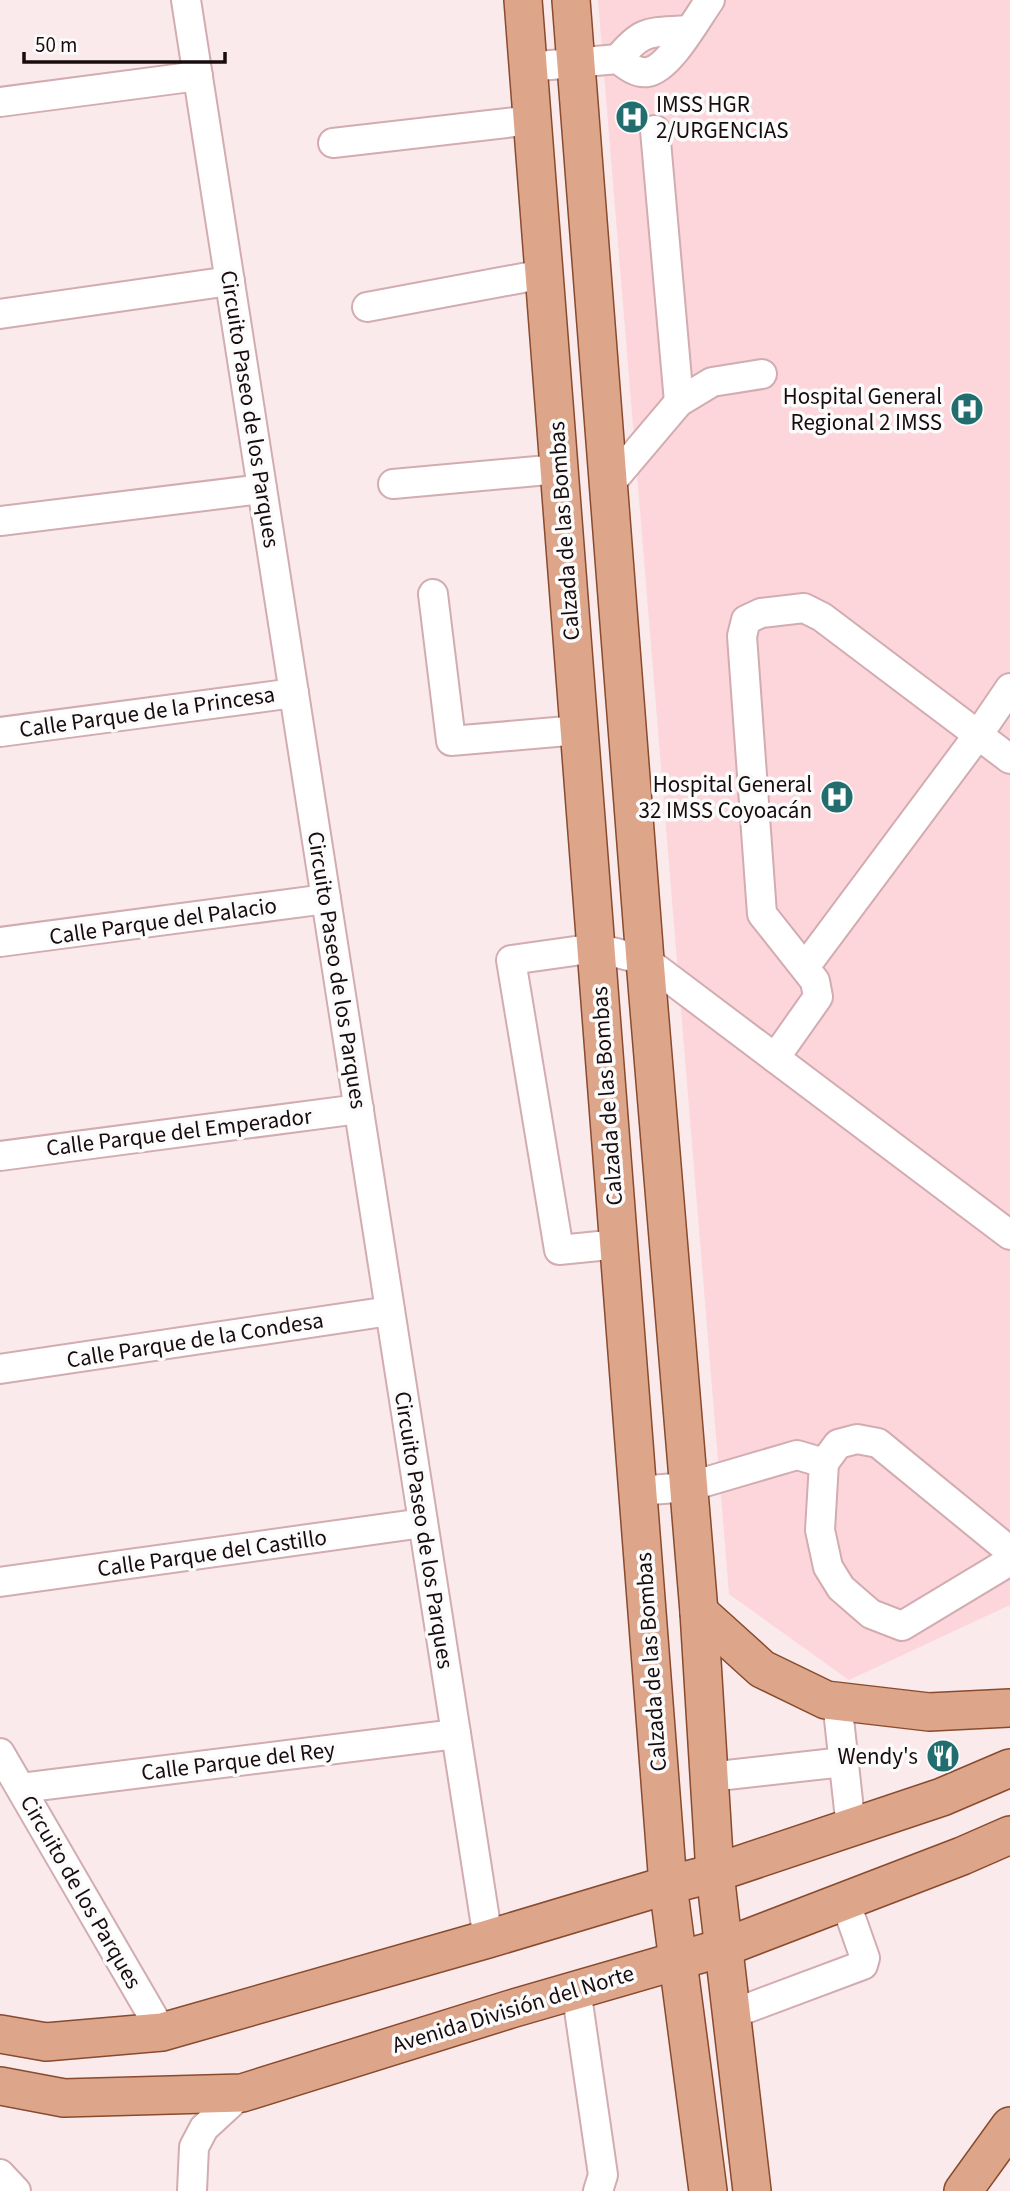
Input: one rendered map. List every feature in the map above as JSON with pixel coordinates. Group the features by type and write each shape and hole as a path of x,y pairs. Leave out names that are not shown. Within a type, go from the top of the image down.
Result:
{"main road":[{"name":"Calzada de las Bombas","path":"523,0 668,1885 708,2191"},
{"name":"Calzada de las Bombas","path":"571,0 645,960 699,1612 715,1873 752,2191"},
{"path":"699,1612 762,1669 826,1700 929,1712 1010,1708"},
{"path":"0,2034 46,2042 162,2032 715,1873 942,1797 1010,1768"},
{"name":"Avenida División del Norte","path":"0,2086 64,2098 242,2093 576,1989 725,1947 1010,1835"},
{"path":"963,2191 1010,2126"}],"street":[{"name":"Circuito Paseo de los Parques","path":"186,0 488,1939"},
{"path":"528,66 618,59 629,45 643,34 688,30 710,0"},
{"path":"0,102 198,76"},
{"path":"333,142 532,120"},
{"path":"655,131 679,402"},
{"path":"367,307 544,274"},
{"path":"0,314 230,281"},
{"path":"608,486 679,402 712,383 762,374"},
{"path":"393,484 559,469"},
{"path":"0,521 262,489"},
{"path":"433,594 452,741 579,730"},
{"path":"775,1058 818,997 815,981 762,914 742,636 746,620 761,612 804,608 822,617 1010,759"},
{"path":"805,967 1010,688"},
{"name":"Calle Parque de la Princesa","path":"0,732 294,693"},
{"name":"Calle Parque del Palacio","path":"0,942 326,899"},
{"path":"619,1244 559,1250 511,960 596,947 645,960 1010,1235"},
{"name":"Calle Parque del Emperador","path":"0,1156 359,1108"},
{"name":"Calle Parque de la Condesa","path":"0,1369 390,1311"},
{"path":"1010,1551 878,1443 858,1439 838,1444 824,1463 820,1530 828,1567 841,1588 871,1614 902,1626 1010,1561"},
{"path":"638,1492 688,1487 797,1455 824,1463"},
{"name":"Calle Parque del Castillo","path":"0,1582 423,1523"},
{"path":"837,1701 852,1828"},
{"name":"Calle Parque del Rey","path":"21,1788 456,1734"},
{"name":"Circuito de los Parques","path":"0,1753 162,2032"},
{"path":"709,1777 844,1762"},
{"path":"732,2014 863,1965 865,1958 845,1901"},
{"path":"576,1989 603,2175 598,2191"},
{"path":"192,2191 194,2147 204,2128 242,2093"},
{"path":"0,2174 16,2191"}],"shaded area":[{"name":"Hospital General 32 IMSS Coyoacán","path":"598,0 1010,0 1010,1605 849,1680 729,1594"}],"place":[{"name":"IMSS HGR 2/URGENCIAS","path":"632,117"},
{"name":"Hospital General Regional 2 IMSS","path":"967,409"},
{"name":"Hospital General 32 IMSS Coyoacán","path":"837,797"},
{"name":"Wendy's","path":"943,1756"}]}
